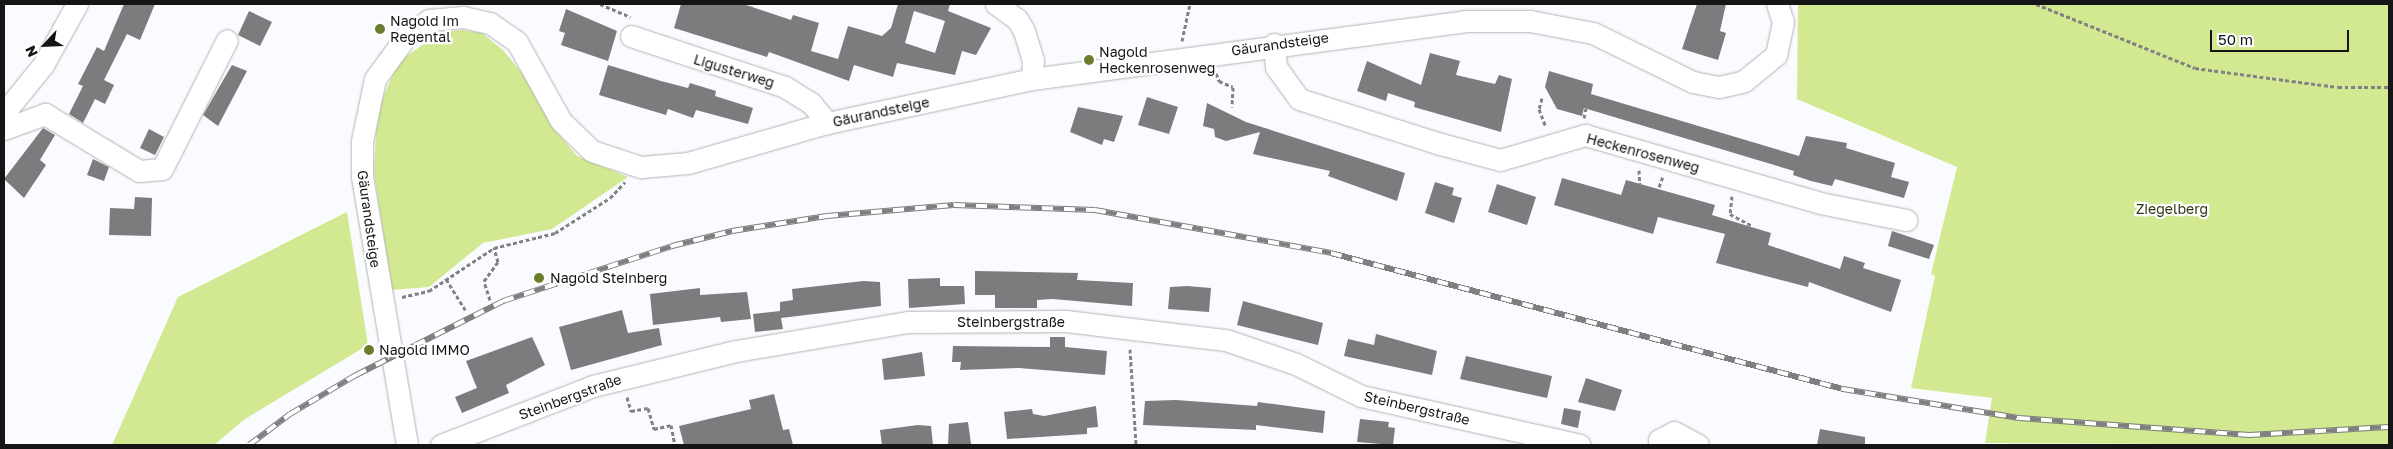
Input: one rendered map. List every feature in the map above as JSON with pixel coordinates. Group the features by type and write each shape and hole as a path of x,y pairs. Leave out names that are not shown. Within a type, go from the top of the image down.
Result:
{"street":[{"path":"5,109 43,65 77,4"},
{"path":"996,4 1018,19 1024,31 1033,60 1032,79"},
{"path":"1448,4 1464,21"},
{"name":"Gäurandsteige","path":"407,445 381,300 362,177 366,110 388,58 426,12 490,23 517,42 561,121 592,151 641,167 688,163 827,123 1032,79 1274,44 1464,21 1530,20 1593,33 1693,82 1719,87 1744,81 1776,55 1783,22 1777,4"},
{"name":"Ligusterweg","path":"631,36 725,71 785,87 811,102 827,123"},
{"path":"4,129 45,114 139,171 162,169 226,40"},
{"name":"Heckenrosenweg","path":"1274,44 1276,68 1299,99 1500,160 1585,135 1820,203 1906,220"},
{"name":"Steinbergstraße","path":"442,445 621,378 736,351 908,322 1066,321 1226,340 1296,364 1361,396 1580,445"},
{"path":"1659,445 1659,440 1674,432 1698,445"}],"path":[{"path":"1178,58 1190,4"},
{"path":"2036,4 2195,68 2338,87 2389,87"},
{"path":"1208,54 1219,81 1232,86 1232,107"},
{"path":"1542,98 1538,109 1553,144"},
{"path":"381,300 429,291 494,248 555,232 610,198 641,167"},
{"path":"1730,214 1751,225"},
{"path":"490,300 484,281 498,262 494,248"},
{"path":"446,279 466,311"},
{"path":"1129,328 1136,445"},
{"path":"621,378 631,411 648,408 654,429 671,425 675,445"}],"green space":[{"name":"Ziegelberg","path":"1798,4 2389,4 2389,445 1985,443 1992,398 1911,388 1935,276 1931,274 1957,167 1797,99"},
{"path":"462,30 482,33 504,51 529,82 551,125 577,156 628,177 552,229 483,243 429,287 392,290 374,173 377,112 398,62 441,32"},
{"path":"347,212 368,345 245,419 214,445 112,445 178,297"}],"building":[{"path":"124,4 155,4 140,40 127,34 104,80 114,85 105,104 95,99 83,123 69,114 83,86 78,84 97,47 104,51"},
{"path":"681,4 743,4 791,20 793,15 819,23 811,51 838,59 848,26 882,36 891,28 898,4 950,4 948,11 991,28 976,55 962,51 955,75 897,63 893,77 854,65 849,81 769,52 767,57 674,28","holes":["914,11 945,21 935,53 905,43"]},
{"path":"1697,4 1726,4 1720,31 1726,33 1718,60 1682,49"},
{"path":"566,9 617,31 608,61 561,45 565,33 559,31"},
{"path":"249,11 272,22 260,46 238,35"},
{"path":"1430,53 1460,61 1456,75 1495,84 1499,75 1512,79 1501,132 1414,107 1415,102 1388,93 1386,101 1357,91 1367,61 1421,85"},
{"path":"232,65 247,71 218,126 203,115"},
{"path":"608,65 688,88 690,83 716,91 715,96 753,108 748,124 696,110 693,118 668,109 666,115 599,95"},
{"path":"1549,71 1593,84 1591,94 1799,156 1806,136 1847,143 1846,148 1895,163 1891,177 1909,182 1904,198 1835,179 1832,186 1811,181 1793,175 1794,171 1584,108 1582,116 1557,109 1545,87"},
{"path":"1147,97 1178,107 1169,134 1138,125"},
{"path":"1207,103 1246,122 1405,173 1397,201 1328,176 1330,171 1253,154 1260,132 1226,141 1215,137 1214,129 1203,126"},
{"path":"1078,107 1123,116 1114,142 1104,139 1102,145 1070,132"},
{"path":"43,128 55,135 40,160 46,165 24,198 4,179"},
{"path":"149,129 164,137 155,155 140,148"},
{"path":"93,159 109,167 104,181 87,175"},
{"path":"1562,178 1621,195 1626,180 1715,205 1712,215 1771,233 1768,245 1840,269 1844,256 1865,263 1863,268 1901,280 1891,312 1809,282 1808,287 1716,263 1725,234 1658,217 1653,234 1554,205"},
{"path":"1435,182 1454,188 1452,195 1462,198 1454,223 1425,213"},
{"path":"1497,184 1536,197 1527,225 1488,212"},
{"path":"135,197 152,198 151,236 109,235 110,208 134,209"},
{"path":"1892,231 1934,245 1929,259 1888,246"},
{"path":"975,271 1078,273 1077,280 1133,283 1132,306 1053,299 1037,300 1037,308 995,308 995,295 975,295"},
{"path":"940,278 940,286 964,286 965,304 909,308 908,279"},
{"path":"863,281 880,282 881,306 781,318 783,329 755,332 753,314 780,311 780,302 793,300 792,289"},
{"path":"1170,287 1211,288 1209,312 1168,309"},
{"path":"700,288 700,295 747,292 751,319 721,322 720,317 653,325 650,294"},
{"path":"1243,301 1323,323 1318,345 1237,325"},
{"path":"622,310 628,333 659,328 662,345 571,370 559,327"},
{"path":"1376,334 1437,351 1432,375 1344,356 1348,339 1374,345"},
{"path":"532,337 545,365 506,385 509,393 462,413 455,397 477,388 466,361"},
{"path":"1050,337 1065,337 1065,347 1107,351 1105,375 1019,368 960,370 961,362 952,362 953,346 1050,347"},
{"path":"922,352 925,376 884,380 882,359"},
{"path":"1466,356 1552,376 1547,398 1460,379"},
{"path":"1586,378 1622,390 1615,411 1578,402"},
{"path":"774,394 783,430 789,429 793,445 684,445 679,426 751,409 749,400"},
{"path":"1176,400 1257,406 1258,402 1325,411 1323,433 1256,425 1256,430 1143,425 1145,401"},
{"path":"1096,406 1098,427 1087,428 1087,434 1007,439 1004,412 1032,409 1033,414 1044,416"},
{"path":"1564,408 1581,411 1578,428 1561,424"},
{"path":"1360,419 1389,422 1388,427 1395,428 1393,445 1357,442"},
{"path":"968,422 971,444 948,445 949,424"},
{"path":"918,425 931,426 933,445 882,445 880,430"},
{"path":"1820,429 1865,437 1865,445 1817,445"}],"railway":[{"path":"249,445 290,414 356,375 503,301 672,246 732,231 827,216 954,205 1095,210 1331,253 1843,389 2019,418 2249,435 2389,427"}],"place":[{"name":"Nagold Im Regental","path":"380,29"},
{"name":"Nagold Heckenrosenweg","path":"1089,60"},
{"name":"Nagold Steinberg","path":"539,278"},
{"name":"Nagold IMMO","path":"369,350"}]}
